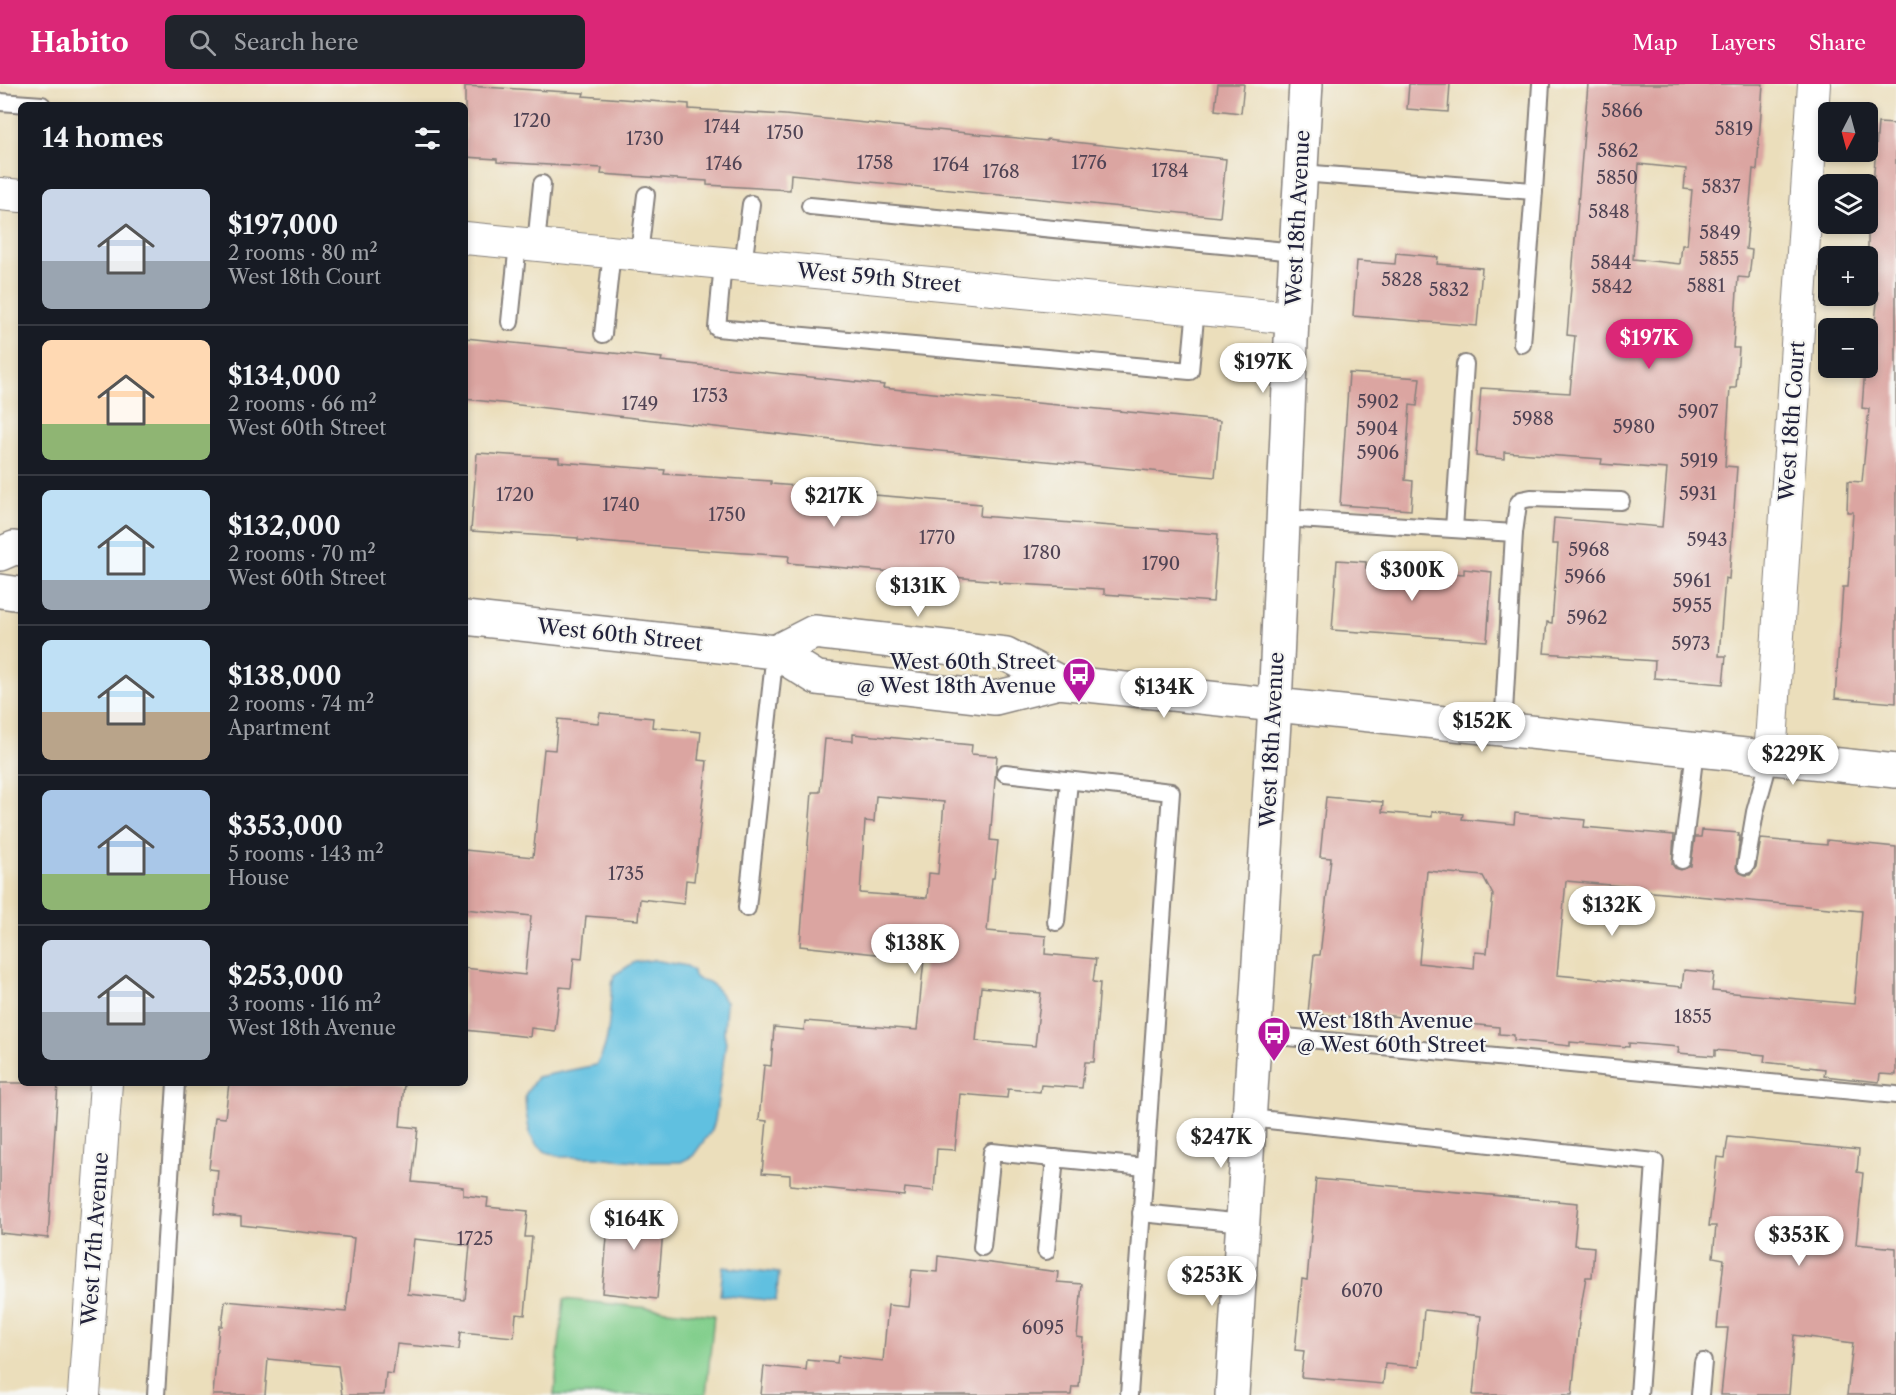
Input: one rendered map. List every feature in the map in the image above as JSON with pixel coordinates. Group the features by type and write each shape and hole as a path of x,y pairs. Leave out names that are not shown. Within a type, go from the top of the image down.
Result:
{"street":[{"name":"West 18th Avenue","path":"1232,1395 1275,706 1306,84"},
{"name":"West 18th Court","path":"1770,758 1814,84"},
{"path":"0,194 18,196"},
{"name":"West 59th Street","path":"468,238 1293,318"},
{"path":"0,554 18,549"},
{"path":"0,591 18,594"},
{"name":"West 60th Street","path":"468,618 775,652 817,678 995,698 1059,682 1896,771"},
{"name":"West 60th Street","path":"775,652 814,632 1006,654 1059,682"},
{"name":"West 17th Avenue","path":"84,1395 106,1086"}],"lane":[{"path":"1522,344 1541,84"},
{"path":"0,102 18,103"},
{"path":"1301,173 1534,192"},
{"path":"510,322 542,184"},
{"path":"603,334 646,195"},
{"path":"751,204 717,328 1190,371 1196,308"},
{"path":"810,206 1296,252"},
{"path":"1454,529 1464,364"},
{"path":"1503,730 1514,533 1518,504 1521,500 1531,498 1621,501"},
{"path":"1283,518 1514,533"},
{"path":"747,908 775,652"},
{"path":"1682,860 1695,750"},
{"path":"1746,865 1755,812 1770,758"},
{"path":"1005,773 1171,792 1129,1395"},
{"path":"1056,922 1069,781"},
{"path":"1255,1034 1896,1095"},
{"path":"156,1395 176,1086"},
{"path":"1250,1118 1655,1162 1639,1395"},
{"path":"982,1247 992,1152 1145,1167"},
{"path":"1046,1251 1055,1158"},
{"path":"1142,1213 1244,1222"},
{"path":"1700,1395 1703,1362"}],"green space":[{"path":"564,1299 714,1315 706,1395 554,1395"}],"water":[{"path":"654,960 687,966 699,980 712,984 726,1002 724,1033 726,1042 712,1130 693,1156 681,1162 562,1157 546,1152 530,1135 525,1095 537,1077 596,1065 602,1055 608,1033 614,975 635,962"},
{"path":"723,1267 779,1273 776,1301 720,1295"}],"building":[{"path":"1218,84 1244,84 1241,113 1215,110"},
{"path":"1409,84 1450,84 1448,112 1407,109"},
{"path":"1588,84 1763,84 1757,170 1753,169 1746,249 1752,250 1749,278 1738,277 1733,348 1739,348 1736,388 1730,388 1725,466 1737,467 1729,579 1725,578 1719,656 1726,656 1723,684 1654,678 1655,661 1544,653 1547,622 1552,623 1558,544 1552,544 1554,518 1662,527 1667,469 1601,464 1602,459 1504,452 1504,459 1476,456 1481,388 1570,393 1575,336 1567,335","holes":["1639,164 1686,169 1684,189 1692,190 1687,245 1682,245 1680,264 1633,259"]},
{"path":"465,86 584,93 583,96 689,104 689,109 785,115 1047,141 1047,139 1226,159 1220,217 791,174 790,190 707,185 707,181 601,174 602,168 497,162 497,159 468,157 468,102 465,102"},
{"path":"1878,123 1896,124 1896,703 1835,698 1843,587 1848,587 1853,512 1847,512 1848,481 1862,482 1869,409 1862,408 1864,378 1878,378 1878,318 1875,318 1878,306 1878,246 1868,246 1868,234 1878,234 1878,174 1874,174 1875,162 1878,162"},
{"path":"1396,253 1438,257 1437,264 1482,268 1477,326 1353,316 1357,261 1395,264"},
{"path":"468,338 662,358 661,361 884,385 883,388 1220,421 1215,477 877,445 468,399"},
{"path":"1349,373 1420,378 1417,406 1410,405 1405,480 1413,481 1411,510 1340,505"},
{"path":"477,453 559,458 559,462 665,470 664,474 771,481 771,484 876,492 875,495 981,504 980,516 1218,534 1213,602 1104,594 1104,589 999,583 999,581 788,563 789,556 471,531"},
{"path":"1337,560 1366,562 1366,568 1442,574 1464,574 1464,569 1492,572 1487,641 1332,630"},
{"path":"600,713 653,718 652,727 701,732 698,760 707,761 694,881 686,880 684,904 640,899 638,920 586,916 582,959 574,958 571,988 560,987 555,1031 531,1028 530,1037 468,1030 468,968 525,975 531,916 468,909 468,850 533,857 544,749 555,750 558,719 598,723"},
{"path":"853,734 972,745 971,754 997,756 990,840 998,841 987,931 1046,936 1045,954 1096,959 1093,982 1100,983 1094,1062 1085,1062 1082,1088 1041,1085 1040,1092 1008,1089 1007,1098 960,1094 955,1150 937,1149 934,1191 905,1188 904,1196 790,1185 790,1175 762,1173 767,1121 759,1120 764,1065 771,1066 774,1027 804,1030 805,1021 917,1030 924,959 800,946 812,792 820,792 825,739 853,741","holes":["876,796 944,802 938,874 929,873 927,898 860,893 865,821 874,822","981,987 1041,993 1035,1046 976,1041"]},
{"path":"1326,797 1383,802 1382,812 1432,817 1432,811 1463,814 1462,819 1514,824 1515,813 1585,820 1584,827 1674,835 1672,864 1681,870 1691,866 1695,837 1701,837 1702,830 1739,833 1736,868 1745,875 1750,875 1756,867 1761,839 1827,845 1827,840 1896,847 1896,1075 1880,1074 1879,1082 1824,1076 1825,1069 1764,1062 1765,1055 1715,1050 1715,1056 1678,1053 1679,1047 1629,1043 1629,1047 1570,1042 1570,1046 1514,1040 1514,1035 1499,1034 1499,1027 1448,1022 1448,1027 1418,1024 1418,1019 1365,1013 1364,1019 1308,1013 1314,955 1320,955 1331,858 1320,857","holes":["1427,871 1483,876 1493,895 1487,953 1475,952 1474,969 1419,963","1566,881 1632,887 1631,890 1862,911 1854,1004 1712,991 1714,973 1684,970 1682,987 1557,975"]},
{"path":"0,1083 18,1083 18,1086 58,1086 48,1238 0,1233"},
{"path":"229,1086 404,1086 400,1126 418,1128 412,1182 463,1187 463,1195 488,1198 487,1207 528,1211 525,1237 532,1237 525,1315 516,1314 514,1337 461,1332 459,1350 397,1344 393,1374 386,1373 384,1395 342,1395 338,1366 268,1359 265,1395 213,1395 219,1326 222,1326 225,1301 346,1312 354,1238 241,1225 241,1217 214,1214 218,1170 209,1169 215,1117 225,1118","holes":["414,1239 470,1245 465,1300 408,1294"]},
{"path":"1728,1137 1859,1150 1857,1172 1863,1173 1856,1244 1896,1248 1896,1395 1847,1395 1853,1343 1794,1335 1789,1395 1721,1395 1728,1328 1717,1328 1724,1259 1713,1257 1716,1226 1709,1226 1717,1157 1725,1158"},
{"path":"1316,1179 1578,1203 1574,1245 1594,1247 1592,1277 1586,1277 1580,1313 1572,1395 1473,1395 1481,1316 1424,1310 1419,1367 1385,1364 1383,1384 1301,1377 1304,1351 1295,1350 1302,1279 1307,1280"},
{"path":"610,1204 665,1209 657,1299 602,1293"},
{"path":"938,1256 1058,1272 1057,1282 1082,1284 1077,1337 1083,1338 1079,1387 1072,1387 1071,1395 761,1395 764,1366 806,1370 807,1360 837,1363 838,1356 883,1361 888,1305 908,1307 912,1270 937,1272"}],"place":[{"name":"West 60th Street @ West 18th Avenue","path":"1079,703"},
{"name":"West 18th Avenue @ West 60th Street","path":"1274,1062"}]}
